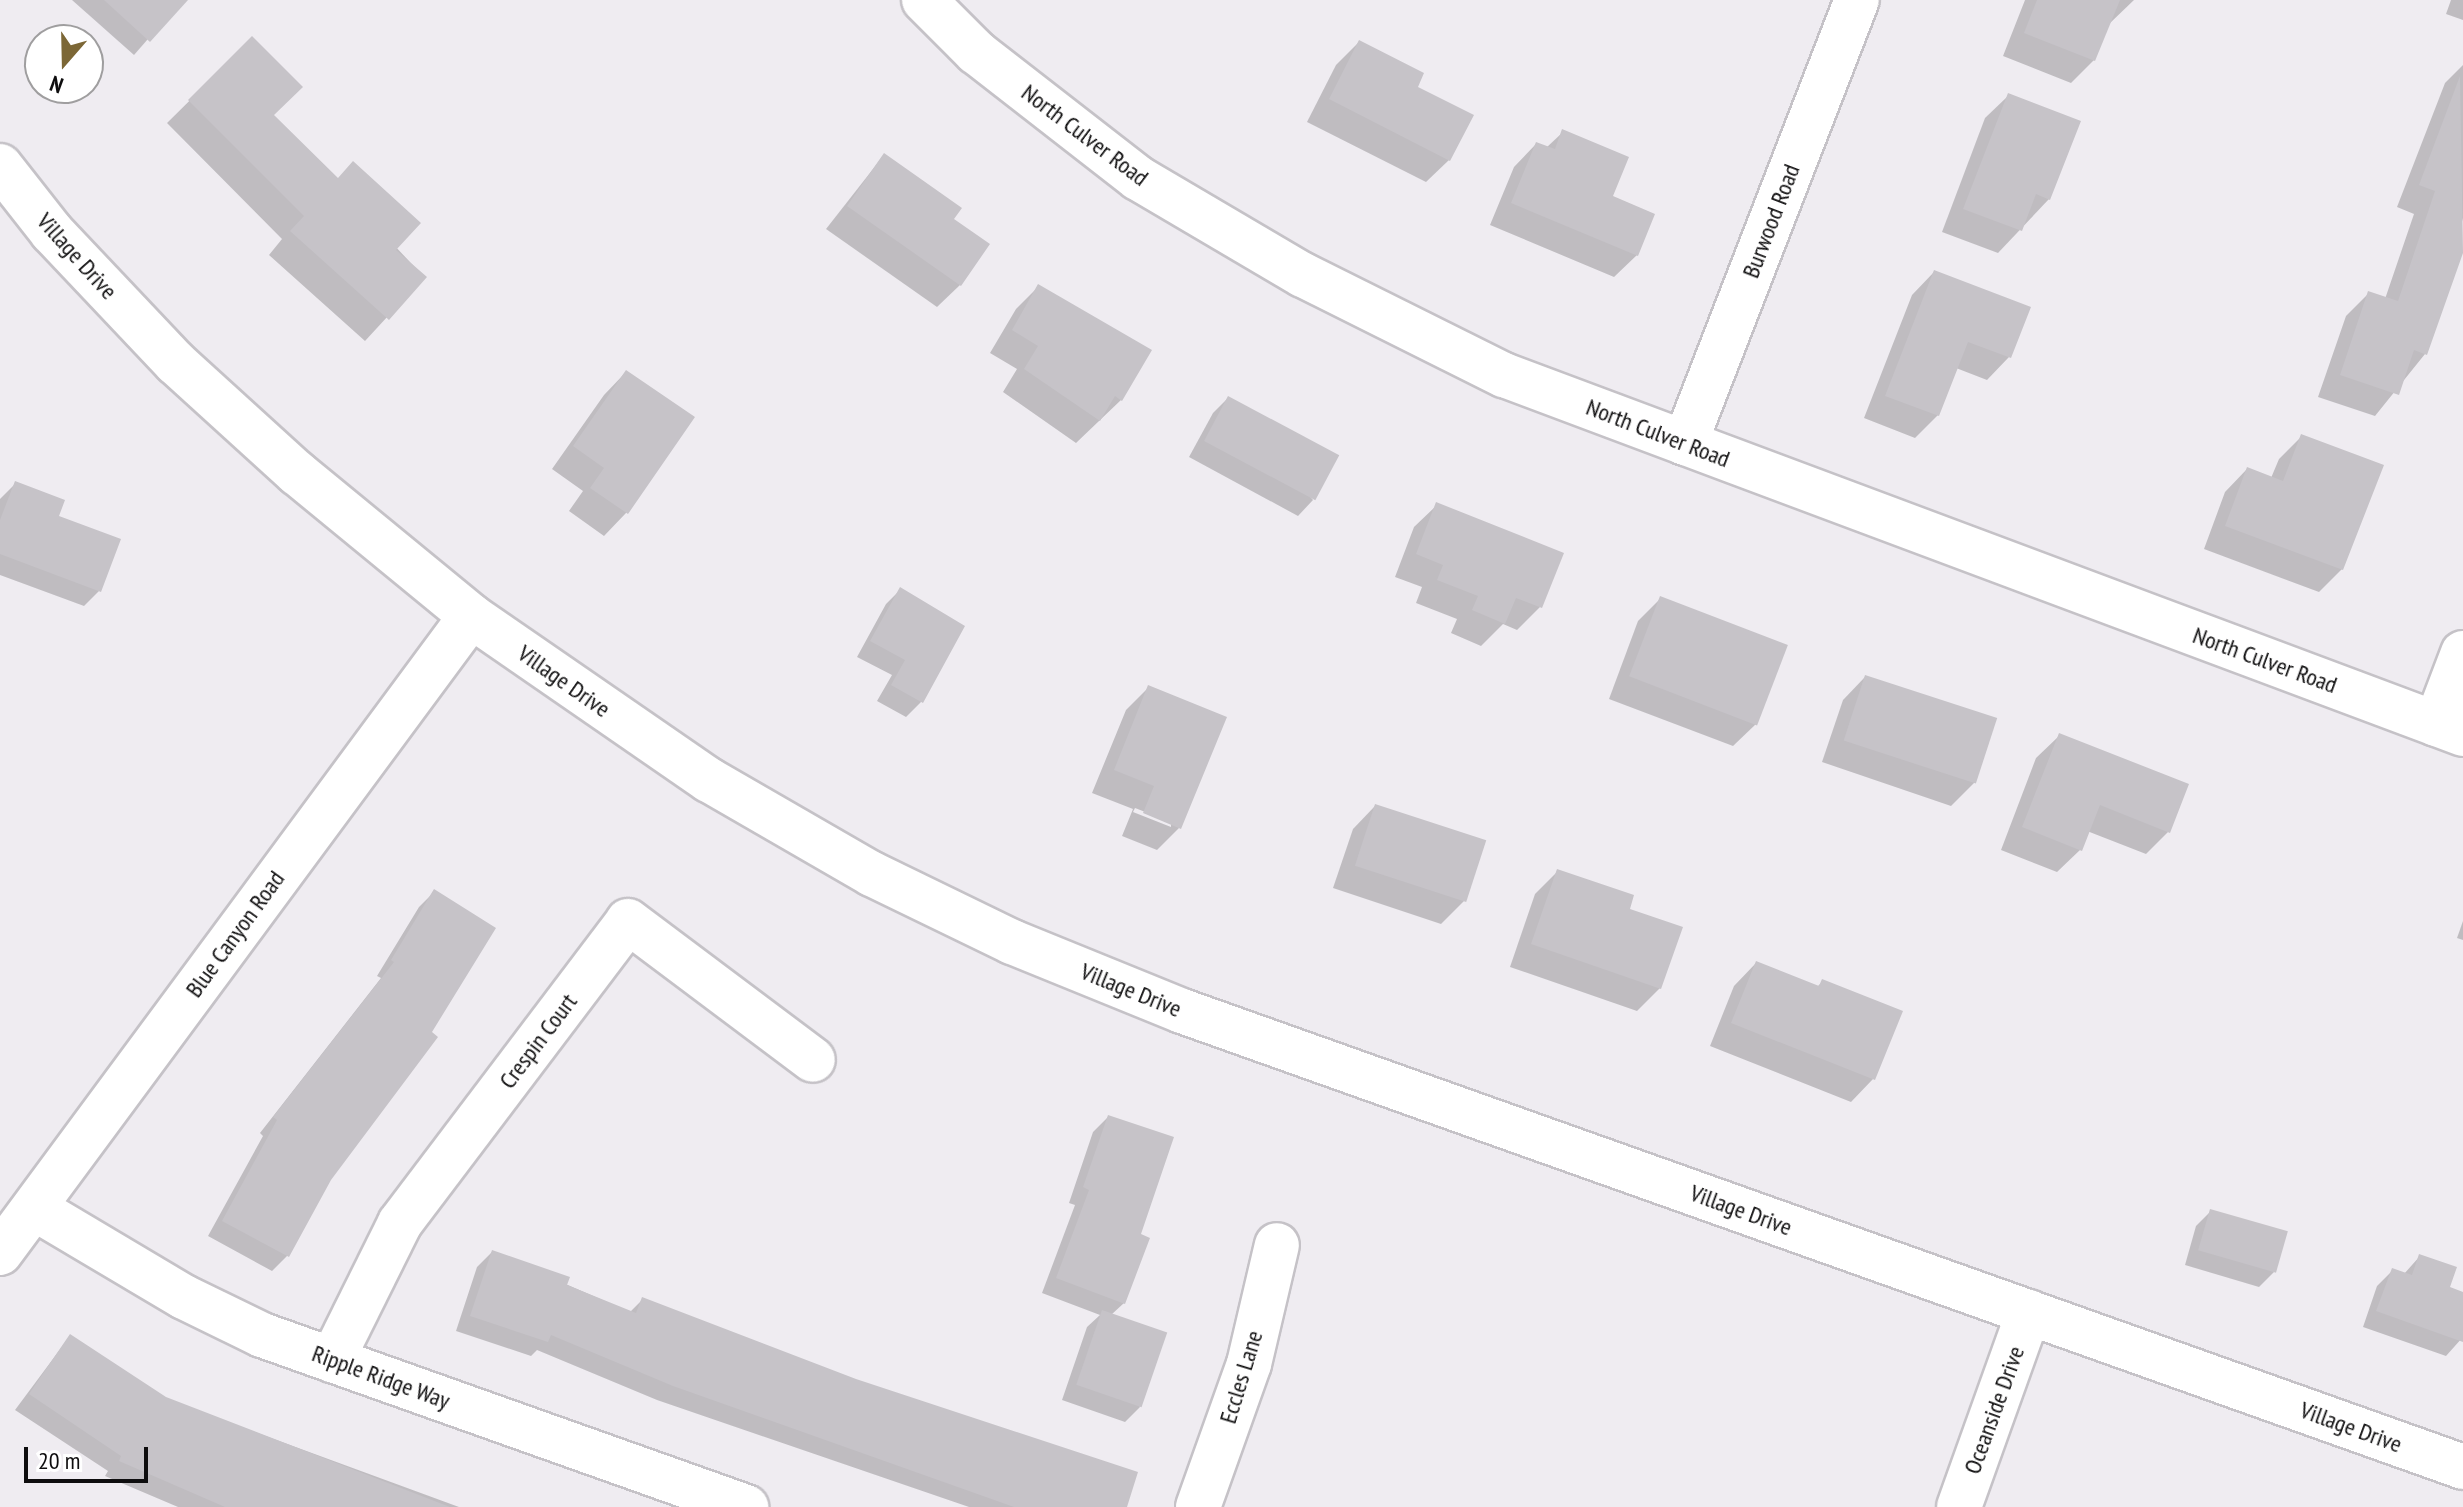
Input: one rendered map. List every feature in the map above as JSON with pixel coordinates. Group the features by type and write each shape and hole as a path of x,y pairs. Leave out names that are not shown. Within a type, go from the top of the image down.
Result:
{"street":[{"name":"North Culver Road","path":"924,0 976,52 1138,178 1303,275 1504,375 2450,729"},
{"name":"Burwood Road","path":"1685,443 1857,0"},
{"name":"Village Drive","path":"0,166 52,232 176,363 297,473 471,616 709,780 872,874 1012,942 1182,1011 2463,1467"},
{"name":"Blue Canyon Road","path":"0,1253 471,616"},
{"path":"2450,729 2463,653"},
{"name":"Crespin Court","path":"332,1360 400,1223 628,921 813,1060"},
{"name":"Ripple Ridge Way","path":"34,1208 184,1297 262,1335 746,1507"},
{"name":"Eccles Lane","path":"1198,1507 1249,1364 1277,1245"},
{"name":"Oceanside Drive","path":"1959,1507 2029,1312"}],"building":[{"path":"104,0 188,0 150,42"},
{"path":"2037,0 2120,0 2095,61 2024,33"},
{"path":"252,36 303,87 274,115 338,178 353,161 421,223 396,250 427,277 389,320 290,231 304,216 188,100"},
{"path":"1359,40 1424,73 1418,87 1474,115 1450,161 1329,99"},
{"path":"2460,76 2463,253 2427,355 2414,350 2399,395 2340,375 2368,291 2398,301 2435,191 2419,185"},
{"path":"2008,93 2081,121 2050,200 2036,194 2022,231 1963,209"},
{"path":"1562,129 1629,157 1613,196 1655,214 1638,256 1511,203 1536,142 1555,149"},
{"path":"884,153 962,208 954,219 990,244 961,286 847,206"},
{"path":"1934,270 2031,307 2011,358 1968,342 1939,416 1885,396"},
{"path":"1038,284 1152,350 1122,401 1115,396 1100,421 1024,369 1038,346 1012,330"},
{"path":"626,370 695,417 628,514 590,488 604,468 573,446"},
{"path":"1228,396 1339,455 1315,500 1204,441"},
{"path":"2301,434 2384,465 2343,570 2225,526 2247,467 2283,481"},
{"path":"15,481 65,500 59,516 121,539 101,592 0,554 0,520"},
{"path":"1436,502 1564,553 1542,608 1516,598 1505,624 1472,610 1478,596 1437,580 1443,565 1416,554"},
{"path":"900,587 965,626 923,703 891,685 905,660 870,641"},
{"path":"1660,596 1788,645 1757,725 1629,676"},
{"path":"1865,675 1997,718 1976,784 1844,741"},
{"path":"1148,685 1227,717 1181,829 1143,813 1154,786 1114,770"},
{"path":"2059,733 2189,784 2170,833 2100,805 2082,851 2022,827"},
{"path":"1375,804 1486,840 1466,902 1355,866"},
{"path":"1557,869 1634,895 1630,909 1683,927 1661,989 1531,944"},
{"path":"434,889 496,928 432,1032 438,1037 331,1180 289,1257 222,1221 277,1120 273,1117 394,962 391,960"},
{"path":"1756,961 1819,986 1822,979 1903,1011 1875,1080 1731,1023"},
{"path":"1108,1115 1174,1137 1141,1234 1150,1238 1125,1304 1056,1278 1089,1190 1083,1187"},
{"path":"2210,1209 2288,1231 2276,1273 2198,1250"},
{"path":"492,1250 570,1277 567,1285 636,1313 642,1297 856,1379 1138,1472 1127,1507 1014,1507 673,1386 551,1335 548,1342 470,1316"},
{"path":"2419,1254 2457,1267 2450,1287 2463,1292 2463,1342 2376,1311 2392,1268 2412,1275"},
{"path":"1102,1310 1167,1332 1142,1407 1076,1385"},
{"path":"70,1334 166,1397 450,1507 225,1507 119,1461 121,1456 29,1394"}]}
